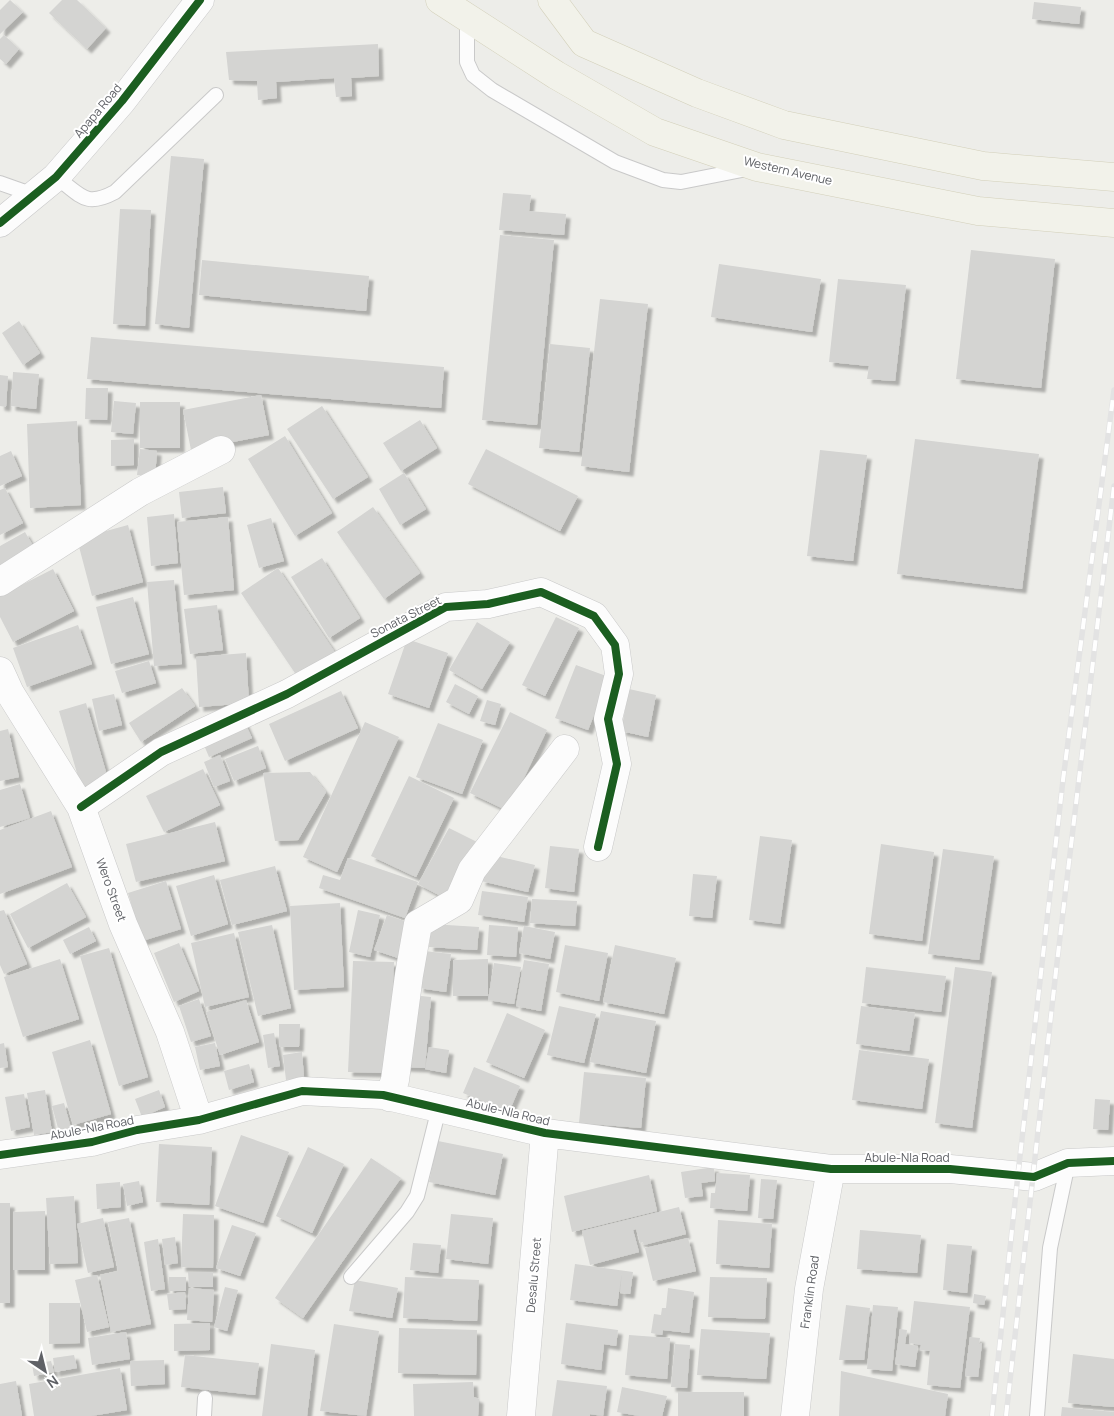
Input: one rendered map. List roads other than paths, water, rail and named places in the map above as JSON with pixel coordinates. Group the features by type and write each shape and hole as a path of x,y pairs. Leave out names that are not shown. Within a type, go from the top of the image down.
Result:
{"main road":[{"name":"Western Avenue","path":"440,0 556,75 655,132 757,166 978,212 1114,224"},
{"path":"552,0 584,43 697,93 784,125 983,166 1114,177"}],"street":[{"name":"Apapa Road","path":"0,223 56,177 122,101 197,1"},
{"path":"0,582 140,492 221,450"},
{"name":"Sonata Street","path":"82,807 161,752 286,694 446,607 488,604 541,592 594,616 615,645 619,674 608,719 616,764 598,847"},
{"name":"Wero Street","path":"0,671 10,693 82,807 122,924 170,1032 199,1120"},
{"path":"389,1097 395,1080 418,924 459,900 472,870 565,749"},
{"name":"Abule-Nla Road","path":"0,1155 92,1142 138,1130 199,1120 302,1092 383,1095 545,1133 831,1169 950,1169 1034,1177 1068,1163 1114,1161"},
{"name":"Desalu Street","path":"522,1416 545,1133"},
{"name":"Franklin Road","path":"795,1416 809,1289 831,1169"}],"lane":[{"path":"467,18 468,62 473,75 492,90 615,162 663,180 681,182 757,166"},
{"path":"56,177 85,198 98,200 115,192 216,95"},
{"path":"0,183 34,195"},
{"path":"351,1277 407,1212 417,1196 439,1108"},
{"path":"1037,1416 1050,1248 1068,1163"},
{"path":"204,1416 205,1398"}],"railway":[{"path":"992,1416 1063,780 1114,390"},
{"path":"1006,1416 1056,971 1114,486"}]}
